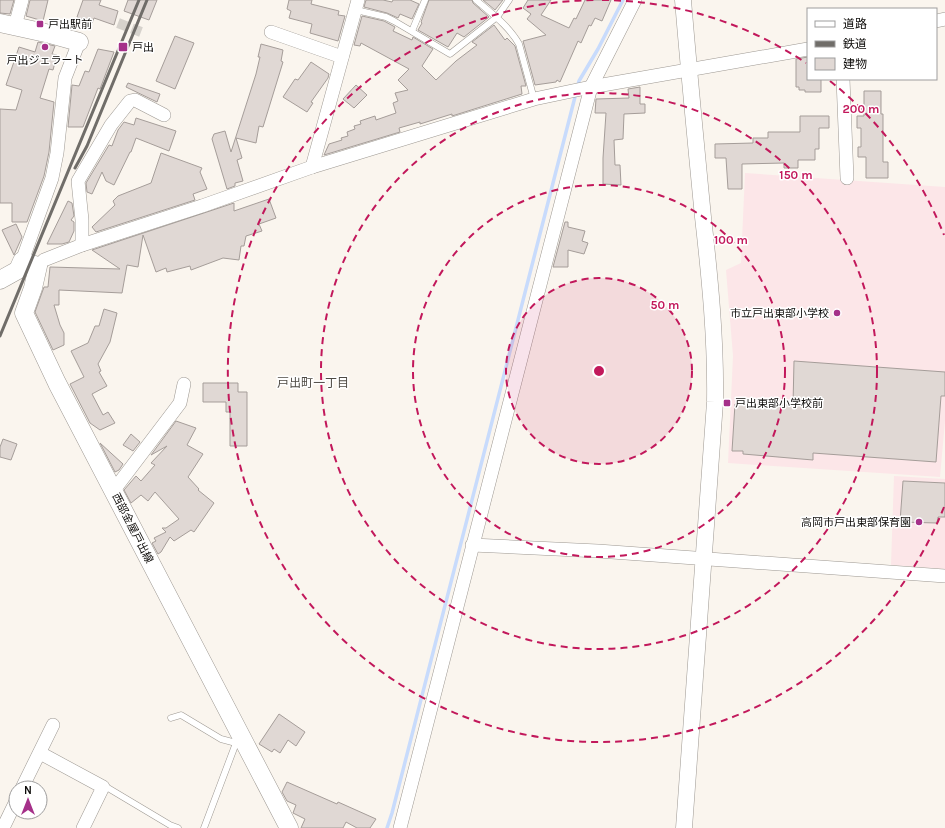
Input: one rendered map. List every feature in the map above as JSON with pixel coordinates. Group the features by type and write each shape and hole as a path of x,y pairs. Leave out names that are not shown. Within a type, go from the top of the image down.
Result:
{"main road":[{"path":"8,25 79,42"},
{"path":"0,280 30,263"},
{"name":"西部金屋戸出線","path":"30,263 33,288 24,313 57,383 114,490 240,741 289,828"}],"street":[{"path":"8,25 22,0"},
{"path":"400,828 472,545 581,89 635,0"},
{"path":"683,0 688,70 714,318 716,362 715,402 684,828"},
{"path":"312,167 357,5"},
{"path":"271,32 342,57"},
{"path":"79,42 65,78 57,153 30,263 44,260 82,245 202,206 312,167 534,99 581,89 807,49"},
{"path":"842,80 847,178"},
{"path":"82,245 82,220 78,181 111,125 130,102 135,100 164,115"},
{"path":"114,490 180,403 184,384"},
{"path":"472,545 598,551 704,560 945,576"},
{"path":"26,780 53,725"},
{"path":"40,753 103,787 83,828"},
{"path":"3,828 8,818"}],"lane":[{"path":"412,31 425,0"},
{"path":"476,0 497,17 516,38 534,99"},
{"path":"357,5 386,17 450,54 497,17 509,0"},
{"path":"171,718 181,715 221,739 240,741 204,828"},
{"path":"103,787 108,788 170,825 178,828"}],"shaded area":[{"name":"市立戸出東部小学校","path":"745,173 945,187 945,421 940,477 728,463 733,356 726,270 741,263"},
{"name":"高岡市戸出東部保育園","path":"894,476 945,479 945,569 891,565"}],"building":[{"path":"0,0 14,0 10,14 0,13"},
{"path":"30,0 48,0 43,21 26,16"},
{"path":"83,0 101,0 99,5 118,11 114,25 94,18 92,23 77,17"},
{"path":"128,0 157,0 149,20 124,11"},
{"path":"289,0 312,0 311,4 339,11 338,15 345,16 338,41 310,33 312,24 289,18 291,11 287,9"},
{"path":"366,0 383,0 392,2 393,0 410,0 419,4 412,19 400,14 398,18 387,13 364,7"},
{"path":"429,0 472,0 473,3 489,17 464,37 457,33 448,47 418,30 422,23 421,22"},
{"path":"483,0 503,0 495,10"},
{"path":"528,0 551,0 541,15 569,28 574,18 576,19 585,0 611,0 602,21 595,18 591,26 589,25 581,43 578,41 560,82 557,80 556,82 535,85 523,41 546,35 527,19 531,14 523,8"},
{"path":"362,16 384,21 395,27 393,31 412,40 413,37 433,49 422,66 436,80 456,61 477,45 472,42 494,25 505,40 507,38 515,46 526,86 521,86 522,94 452,116 452,114 420,124 420,122 399,128 400,132 324,155 329,144 342,140 341,138 348,136 347,132 355,129 354,126 361,124 360,121 375,116 376,120 396,113 393,103 398,101 395,93 408,90 398,80 409,69 361,43 360,46 354,45"},
{"path":"175,36 194,43 175,89 156,81"},
{"path":"38,42 55,46 52,54 57,55 53,70 49,69 40,98 54,102 49,152 44,176 27,222 12,222 12,203 0,203 0,109 16,110 22,90 6,85 19,47 35,52"},
{"path":"261,44 283,50 281,61 283,62 263,127 259,126 256,143 236,138 242,158 237,160 243,181 235,183 235,186 227,189 212,139 214,134 225,131 231,152 256,74"},
{"path":"98,49 114,52 83,127 68,127 72,85 79,86 85,71 89,72"},
{"path":"807,57 807,80 821,80 821,92 805,92 805,90 799,90 799,87 796,87 796,59"},
{"path":"311,62 329,74 328,78 311,102 313,103 307,112 283,97 295,79 298,80"},
{"path":"128,83 160,94 157,102 126,87"},
{"path":"356,85 367,95 354,108 343,99"},
{"path":"640,87 640,104 645,104 645,113 624,114 623,139 614,140 615,165 620,165 621,185 603,184 606,113 595,113 596,99 629,98 628,89"},
{"path":"864,91 881,91 881,114 883,114 883,162 888,162 888,178 866,178 866,157 858,157 858,147 861,147 861,128 857,128 857,116 864,116"},
{"path":"800,116 829,116 829,128 819,128 819,149 815,149 815,160 798,160 798,168 784,168 784,163 742,164 742,189 728,189 726,158 715,158 715,144 753,143 753,138 768,138 768,132 800,132"},
{"path":"136,118 176,131 169,151 136,138 131,152 114,185 106,181 102,172 92,194 87,192 86,183 109,145 112,146 118,130 124,122 134,125"},
{"path":"161,153 202,168 200,172 207,189 193,194 195,200 96,232 92,227 115,205 113,201 118,196 151,183"},
{"path":"269,199 276,218 259,224 262,231 246,236 244,246 241,246 239,260 223,258 191,270 190,266 167,272 166,268 156,272 143,235 138,267 127,265 122,293 59,290 59,305 54,305 64,333 64,345 53,350 35,312 44,287 48,287 50,267 120,269 92,250 234,203 234,211"},
{"path":"68,201 72,203 74,216 71,220 74,222 74,231 69,242 62,244 47,244"},
{"path":"565,222 568,222 568,227 585,231 582,241 588,243 584,254 568,250 568,267 553,267"},
{"path":"16,224 22,237 14,255 2,230"},
{"path":"104,309 117,313 110,342 98,364 101,371 99,372 107,386 92,394 103,415 108,412 115,423 100,430 90,423 70,384 84,377 71,351 88,343 95,326 99,326"},
{"path":"794,361 945,372 945,396 941,396 936,462 813,453 813,460 743,454 743,451 732,451 735,404 793,405"},
{"path":"203,383 238,383 238,392 247,392 247,446 230,446 230,412 226,412 226,402 203,402"},
{"path":"176,421 196,428 187,445 203,454 188,477 199,489 198,490 214,503 194,532 191,530 174,541 170,537 161,552 158,554 152,543 156,541 154,538 166,532 162,528 166,528 179,519 155,492 148,501 141,495 131,503 124,490 136,476 141,481 155,465 151,463 167,446 151,455"},
{"path":"131,434 140,442 133,451 123,445"},
{"path":"3,439 17,444 11,460 0,457 0,447"},
{"path":"100,443 123,464 119,470 115,472"},
{"path":"903,481 945,483 945,517 938,517 937,523 900,522"},
{"path":"279,714 305,732 296,746 288,740 280,753 274,749 272,752 259,744"},
{"path":"287,782 376,819 370,828 357,828 346,822 343,828 301,828 305,819 293,813 296,805 287,801 282,792"}],"waterway":[{"path":"577,87 623,0"},
{"path":"387,828 576,93"}],"tunnel":[{"path":"118,23 141,32"}],"railway":[{"path":"0,336 139,0"},
{"path":"75,168 87,146 147,0"}],"place":[{"name":"戸出駅前","path":"40,24"},
{"name":"戸出ジェラート","path":"45,47"},
{"name":"戸出","path":"123,47"},
{"name":"市立戸出東部小学校","path":"837,313"},
{"name":"戸出東部小学校前","path":"727,403"},
{"name":"高岡市戸出東部保育園","path":"919,522"}],"district":[{"name":"戸出町一丁目","path":"313,383"}]}
